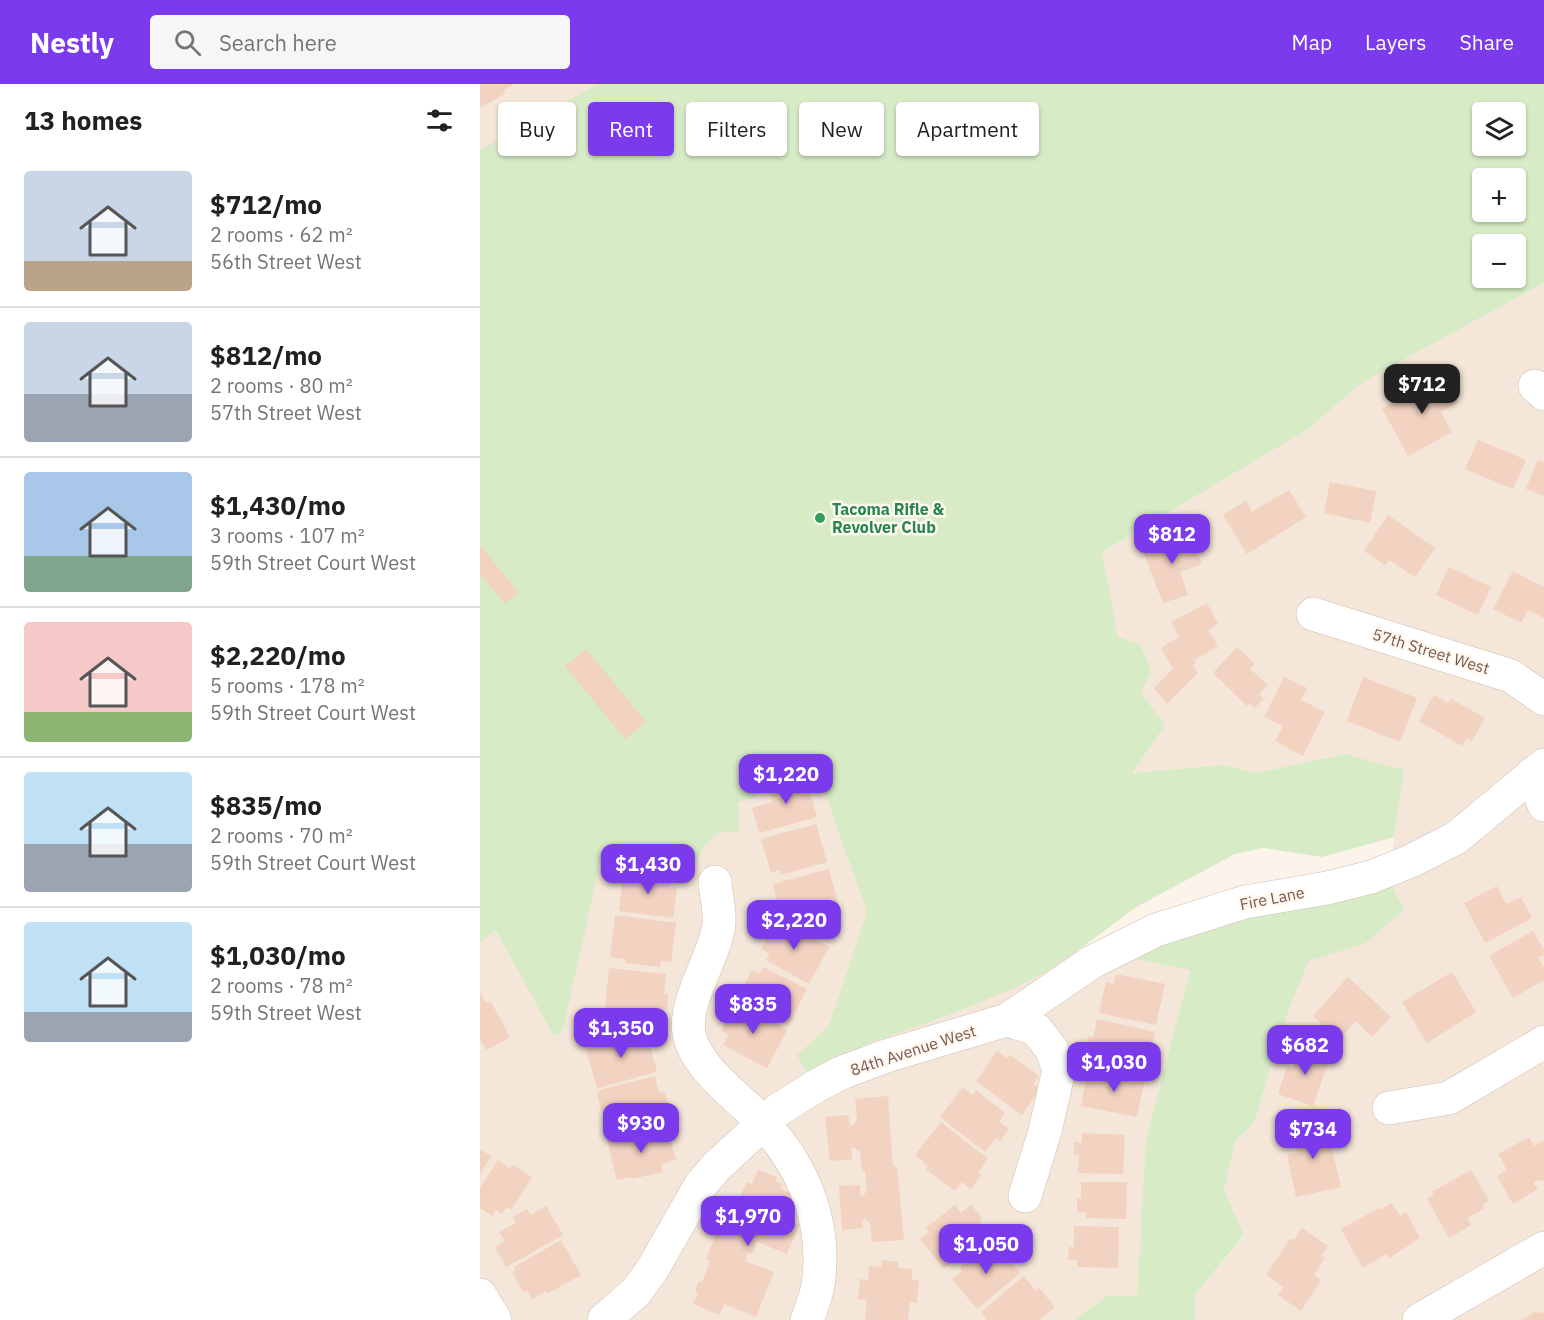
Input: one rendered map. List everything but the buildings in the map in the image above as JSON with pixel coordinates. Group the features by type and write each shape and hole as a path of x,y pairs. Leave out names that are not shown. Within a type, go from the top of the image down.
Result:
{"street":[{"name":"57th Street West","path":"1313,614 1511,676 1544,699"},
{"path":"1538,769 1544,805"},
{"name":"Fire Lane","path":"1007,1020 1092,962 1156,930 1245,902 1328,888 1371,877 1436,850 1477,822 1538,769"},
{"path":"714,882 719,923 688,1022 690,1040 705,1065 764,1122 786,1149 804,1179 817,1225 820,1259 818,1287 807,1320"},
{"path":"1007,1020 1036,1029 1052,1050 1059,1070 1045,1131 1025,1196"},
{"name":"84th Avenue West","path":"604,1320 636,1292 652,1270 700,1186 710,1173 778,1110 841,1073 886,1056 1007,1020"},
{"path":"1389,1108 1449,1098 1544,1042"},
{"path":"1419,1320 1544,1248"},
{"path":"480,1295 495,1320"}],"shaded area":[{"path":"480,84 633,84 602,102 588,102 588,110 576,117 576,102 498,102 498,156 508,156 480,172"},
{"path":"1544,283 1544,1320 1194,1320 1194,1296 1244,1236 1224,1190 1235,1142 1254,1122 1290,1006 1309,960 1366,943 1391,884 1394,837 1404,770 1345,754 1256,773 1224,765 1131,773 1164,725 1141,693 1118,638 1102,552 1307,430 1363,382"},
{"path":"803,730 867,912 828,1027 1064,946 1190,969 1146,1139 1137,1296 1107,1296 1074,1320 480,1320 480,943 494,929 554,1035 563,1030 601,853"}],"green space":[{"name":"Tacoma Rifle & Revolver Club","path":"598,84 1544,84 1544,283 1363,382 1307,430 1102,552 1118,637 1140,644 1151,671 1141,693 1165,725 1132,773 1224,765 1256,773 1345,754 1404,770 1394,837 1322,857 1263,848 1235,854 1138,906 1055,967 1017,987 946,1016 869,1043 807,1073 797,1055 828,1027 867,912 814,762 759,779 756,797 738,802 739,833 725,831 708,841 693,871 600,862 563,1030 554,1036 495,930 480,943 480,150 498,140 498,156 576,156 576,102 566,102"},
{"path":"1391,884 1404,910 1366,943 1309,961 1290,1006 1254,1122 1235,1142 1224,1190 1244,1235 1194,1296 1194,1320 1074,1320 1107,1296 1137,1296 1146,1139 1190,970 1126,957 1177,933"}],"place":[{"name":"Tacoma Rifle & Revolver Club","path":"820,518"}]}
